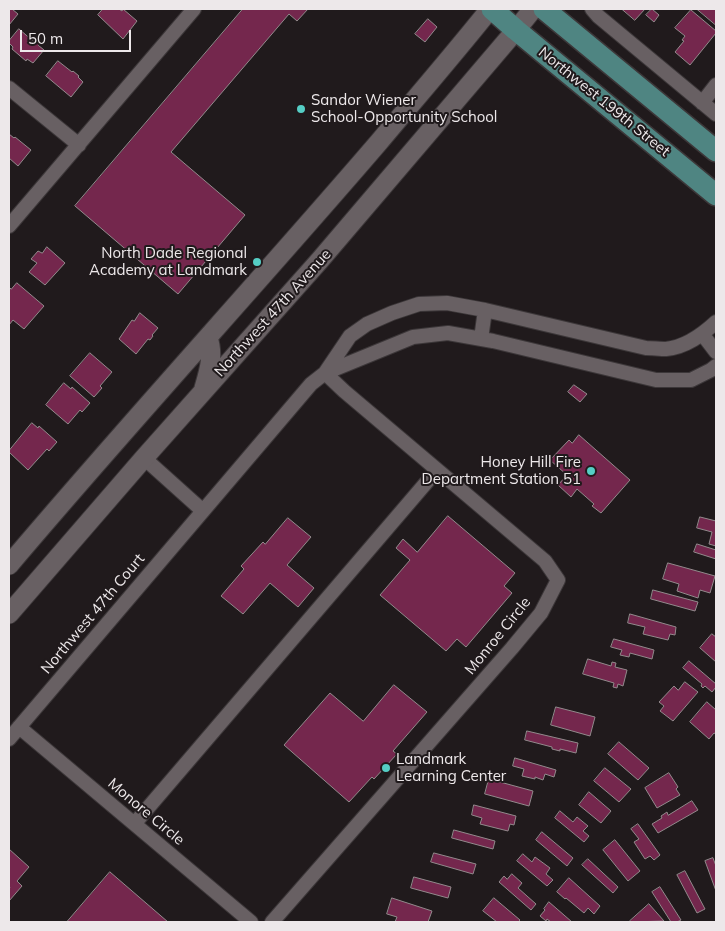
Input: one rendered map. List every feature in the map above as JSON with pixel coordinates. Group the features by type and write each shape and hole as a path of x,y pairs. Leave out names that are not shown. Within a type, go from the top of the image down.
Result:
{"main road":[{"name":"Northwest 199th Street","path":"491,9 716,195"},
{"path":"9,565 79,483 297,237 491,9"},
{"name":"Northwest 47th Avenue","path":"9,614 326,253 533,9"},
{"path":"544,9 716,151"},
{"path":"203,392 210,365 211,346 208,338"}],"street":[{"path":"592,9 716,114"},
{"path":"9,226 79,146 186,12"},
{"path":"702,103 716,85"},
{"path":"9,88 79,146"},
{"path":"325,373 350,336 367,324 419,304 447,303 485,310 646,348 666,349 682,345 703,335 716,322"},
{"path":"481,339 485,310"},
{"path":"325,373 413,337 448,333 656,380 691,380 716,366"},
{"path":"703,335 716,352"},
{"name":"Monroe Circle","path":"272,922 512,648 541,612 558,580 545,561 325,373"},
{"name":"Northwest 47th Court","path":"9,738 311,384 325,373"},
{"path":"144,458 203,511"},
{"path":"135,823 437,470"},
{"name":"Monore Circle","path":"18,727 252,922"}],"building":[{"path":"9,9 18,14 9,25"},
{"path":"103,9 119,9 122,11 123,9 137,21 123,39 98,15"},
{"path":"243,9 308,9 297,21 289,14 171,152 245,215 178,294 75,206"},
{"path":"622,9 645,9 635,20"},
{"path":"652,9 659,15 654,22 646,15"},
{"path":"697,9 716,9 716,25"},
{"path":"691,10 716,33 690,65 675,52 684,41 682,40 685,36 675,28"},
{"path":"428,19 437,27 425,42 415,34"},
{"path":"19,29 33,41 34,39 44,50 33,63 27,59 26,61 12,49 13,47 9,43"},
{"path":"58,61 79,76 83,82 71,97 46,76"},
{"path":"9,134 31,150 18,166 9,158"},
{"path":"47,247 65,263 45,285 29,272 37,263 31,259 38,251 42,253"},
{"path":"17,283 44,306 24,329 13,320 9,325 9,287 11,289"},
{"path":"140,313 158,328 150,340 148,339 136,354 119,339 132,320 134,321"},
{"path":"90,353 112,372 100,386 102,388 94,397 70,376"},
{"path":"64,383 71,389 72,387 90,403 82,412 80,410 68,424 46,405"},
{"path":"574,385 587,394 580,402 568,392"},
{"path":"32,423 38,428 39,426 57,442 49,451 47,449 28,470 9,451"},
{"name":"Honey Hill Fire Department Station 51","path":"579,435 630,480 601,513 577,489 571,497 558,485 567,475 550,460 569,440 572,443"},
{"path":"448,516 515,573 504,586 512,593 466,647 457,639 446,651 380,595 410,560 396,548 403,539 417,552"},
{"path":"700,517 716,521 716,546 709,544 712,532 697,528"},
{"path":"288,518 311,537 287,565 314,588 298,607 270,583 243,614 221,596 244,569 241,566 263,542 265,544"},
{"path":"697,544 716,550 716,559 694,552"},
{"path":"668,563 715,576 710,593 700,590 698,598 677,591 679,584 663,579"},
{"path":"653,590 698,602 695,611 651,599"},
{"path":"630,614 676,627 675,635 670,634 668,640 643,634 645,627 628,623"},
{"path":"712,634 716,637 716,662 700,648"},
{"path":"614,639 654,650 652,659 630,653 629,657 620,655 622,650 611,647"},
{"path":"588,659 611,666 612,662 616,663 615,667 627,670 623,686 618,684 617,688 613,687 614,683 583,674"},
{"path":"689,661 716,684 712,692 705,686 703,688 702,684 683,668"},
{"path":"685,682 698,692 673,721 660,711 664,706 659,702 674,686 678,690"},
{"path":"394,685 427,712 393,751 397,754 349,802 284,745 330,693 363,721"},
{"path":"707,702 716,710 716,734 714,733 709,739 690,722"},
{"path":"556,707 595,717 590,736 551,725"},
{"path":"527,731 578,743 576,753 552,749 552,747 525,740"},
{"path":"619,742 649,768 638,780 608,754"},
{"path":"515,758 556,770 554,777 545,774 543,780 522,776 524,769 513,766"},
{"path":"605,768 631,789 619,802 594,781"},
{"path":"669,773 678,787 676,789 680,795 657,808 645,788"},
{"path":"489,779 533,791 529,806 485,794"},
{"path":"589,792 611,811 601,823 579,805"},
{"path":"692,801 698,810 658,833 652,824 662,818 661,816 667,812 668,815"},
{"path":"474,805 516,816 514,825 510,824 508,831 480,824 482,818 472,815"},
{"path":"560,811 573,822 577,817 588,826 583,831 589,836 584,842 555,818"},
{"path":"638,824 660,855 654,860 650,856 645,859 634,842 639,839 631,829"},
{"path":"454,830 495,841 493,849 452,838"},
{"path":"542,832 573,858 567,866 536,840"},
{"path":"615,840 640,871 628,881 603,850"},
{"path":"9,849 29,867 17,881 22,886 9,901 10,887"},
{"path":"434,853 476,864 473,874 431,862"},
{"path":"523,854 532,862 535,857 550,868 546,874 553,880 547,886 517,861"},
{"path":"713,858 716,866 716,891 705,861"},
{"path":"588,859 618,887 613,893 582,865"},
{"path":"685,871 705,909 697,913 677,875"},
{"path":"110,872 168,922 67,922"},
{"path":"512,874 522,883 518,888 536,904 531,910 499,882 504,876 507,879"},
{"path":"414,877 451,887 448,898 411,888"},
{"path":"569,878 600,906 594,914 588,908 584,913 557,892"},
{"path":"660,887 681,920 671,922 652,892"},
{"path":"392,898 432,911 428,922 395,922 397,917 387,914"},
{"path":"494,898 520,920 518,922 497,922 483,911"},
{"path":"549,902 572,922 551,922 547,919 546,921 540,916"},
{"path":"649,904 664,921 630,921"}],"place":[{"name":"Sandor Wiener School-Opportunity School","path":"301,109"},
{"name":"North Dade Regional Academy at Landmark","path":"257,262"},
{"name":"Honey Hill Fire Department Station 51","path":"591,471"},
{"name":"Landmark Learning Center","path":"386,768"}]}
